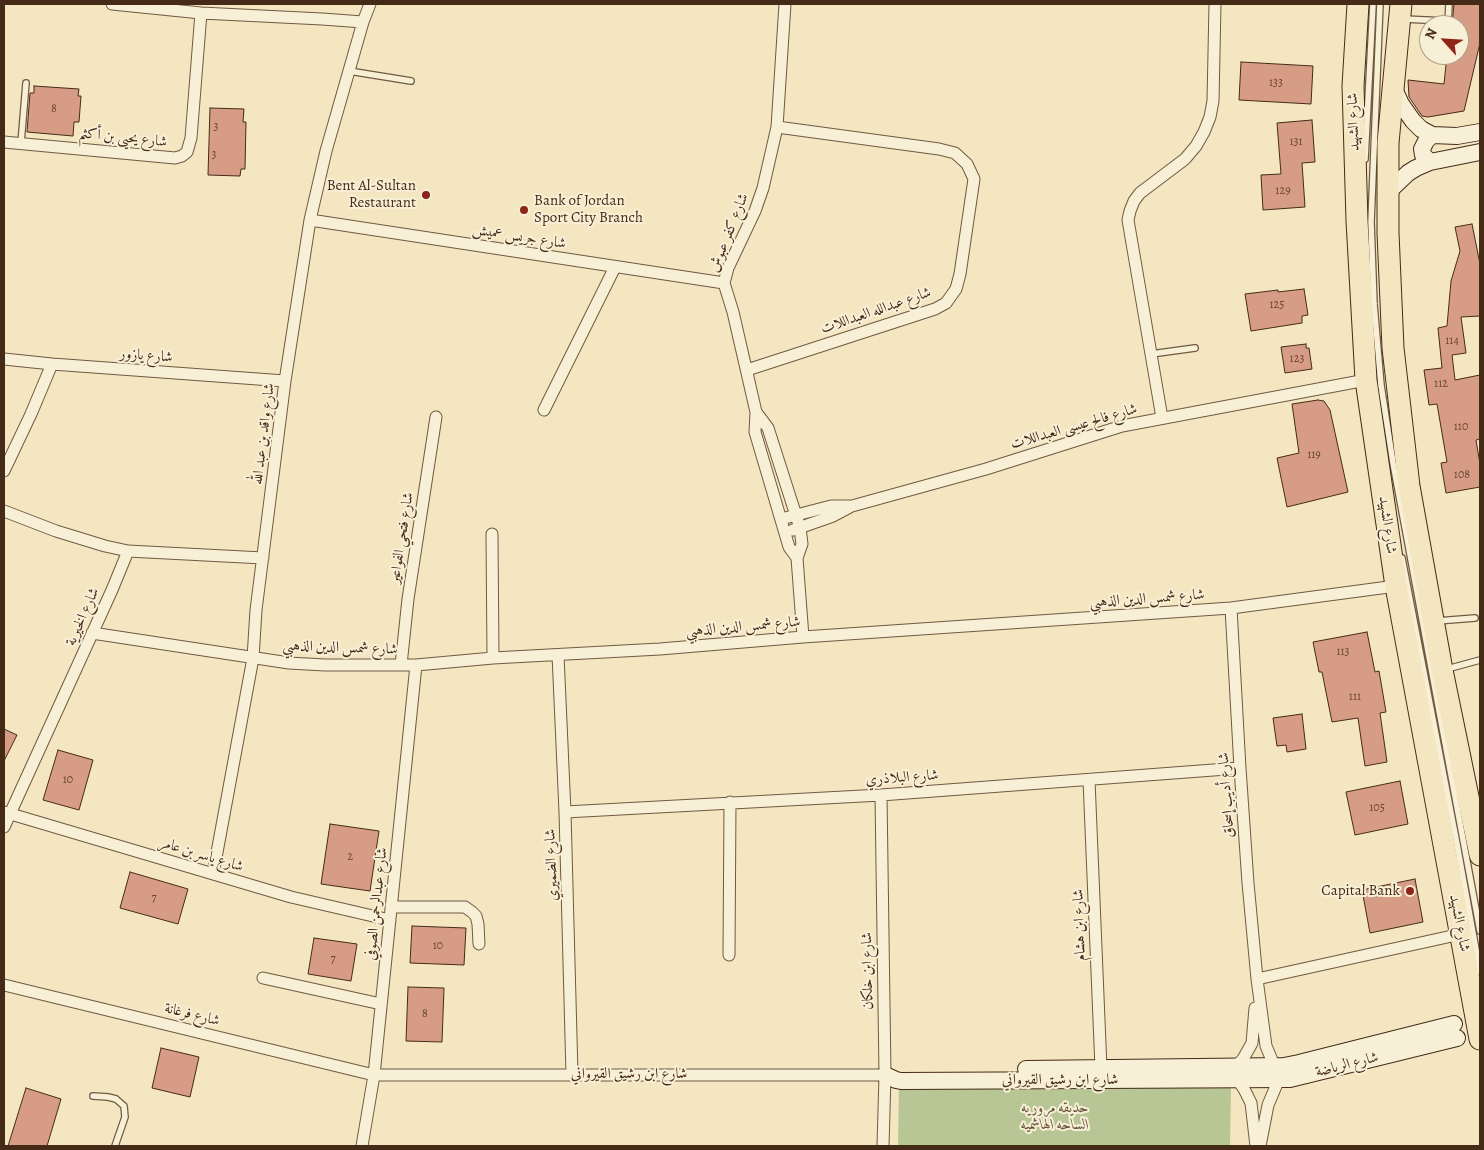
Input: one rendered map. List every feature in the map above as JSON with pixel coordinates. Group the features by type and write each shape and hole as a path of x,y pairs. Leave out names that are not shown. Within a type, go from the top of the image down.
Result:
{"highway":[{"name":"شارع الشهيد","path":"1358,4 1353,86 1357,221 1372,377 1396,586 1470,932 1480,1039"},
{"name":"شارع الشهيد","path":"1400,12 1388,143 1388,233 1396,385 1408,486 1442,670 1480,855"}],"main road":[{"path":"1394,79 1395,91 1401,104 1412,121 1421,129 1432,135 1457,136 1480,132"},
{"path":"1430,162 1423,155 1422,149 1432,135"},
{"path":"1388,192 1416,168 1430,162 1480,152"},
{"name":"شارع الرياضة","path":"1236,1073 1276,1072 1298,1077 1455,1031"},
{"name":"شارع ابن رشيق القيرواني","path":"885,1075 897,1071 1101,1068 1236,1073"},
{"name":"شارع ابن رشيق القيرواني","path":"885,1075 901,1080 1236,1073"}],"street":[{"path":"112,4 201,13 363,22"},
{"name":"شارع واقد بن عبد الله","path":"213,874 253,658 256,610 285,381 310,220 326,151 363,22 370,4"},
{"name":"شارع كفر عبوش","path":"785,4 776,127 763,188 755,211 728,268 724,283 733,312 756,412 755,432 788,547 797,558"},
{"path":"1162,418 1128,220 1134,201 1140,193 1185,158 1196,146 1204,132 1214,101 1215,4"},
{"name":"شارع يحيى بن أكثم","path":"4,142 175,158 182,156 187,152 191,138 201,13"},
{"name":"شارع عبدالله العبداللات","path":"747,370 935,309 946,303 956,289 960,274 974,179 967,164 955,153 776,127"},
{"name":"شارع جريس عميش","path":"310,220 724,283"},
{"path":"544,410 615,267"},
{"name":"شارع يازور","path":"4,359 285,381"},
{"path":"4,471 52,364"},
{"name":"شارع فالح عيسى العبداللات","path":"785,532 833,516 852,506 986,469 1122,426 1372,377"},
{"name":"شارع كفر عبوش","path":"756,412 768,428 800,528 802,544 797,558 804,637"},
{"name":"شارع فتحي الفواعير","path":"401,665 408,599 436,417"},
{"name":"شارع فالح عيسى العبداللات","path":"781,519 831,506 852,506"},
{"path":"4,511 56,531 128,551 263,558"},
{"path":"492,534 493,658"},
{"name":"شارع الخيرية","path":"4,827 6,813 92,633 128,551"},
{"name":"شارع شمس الدين الذهبي","path":"92,633 289,663 416,665 493,658 1231,608 1396,586"},
{"name":"شارع أديب إسحاق","path":"1231,608 1248,884 1257,979 1266,1046 1276,1072"},
{"name":"شارع الضميري","path":"558,655 565,812 572,1074"},
{"name":"شارع عبدالرحمن الصوفي","path":"362,1146 374,1075 416,665"},
{"name":"شارع البلاذري","path":"565,812 881,795 1240,768"},
{"name":"شارع ابن هشام","path":"1089,780 1101,1068"},
{"name":"شارع ابن خلكان","path":"881,795 885,1075 883,1146"},
{"path":"728,955 730,802"},
{"name":"شارع ياسر بن عامر","path":"6,813 291,897 390,920"},
{"path":"392,907 465,907 476,916 479,944"},
{"path":"1257,979 1470,932"},
{"path":"262,978 381,1004"},
{"name":"شارع أديب إسحاق","path":"1236,1073 1252,1043 1257,979"},
{"name":"شارع فرغانة","path":"4,985 374,1075"},
{"path":"1258,1146 1276,1072"},
{"path":"1236,1073 1251,1103 1258,1146"},
{"name":"شارع ابن رشيق القيرواني","path":"374,1075 885,1075"}],"lane":[{"path":"1365,164 1373,4"},
{"path":"1380,4 1371,222 1374,304 1380,375 1470,932"},
{"path":"1400,12 1419,16"},
{"path":"349,71 411,81"},
{"path":"20,143 26,84"},
{"path":"1364,214 1366,292 1372,377"},
{"path":"1152,354 1195,348"},
{"path":"1401,547 1458,844 1480,972"},
{"path":"1433,622 1475,618"},
{"path":"1442,670 1480,660"},
{"path":"93,1096 116,1099 124,1106 125,1117 115,1146"}],"green space":[{"name":"حديقه مروريه الساحه الهاشميه","path":"899,1085 1231,1088 1230,1146 898,1146"}],"building":[{"path":"1454,4 1480,4 1480,43 1464,111 1428,117 1422,116 1409,97 1408,80 1444,84 1446,65 1469,65 1469,15 1453,15"},
{"path":"1241,62 1313,66 1311,104 1239,100"},
{"path":"34,86 79,89 78,96 81,96 79,122 74,122 73,136 27,132 30,93 34,93"},
{"path":"210,108 244,109 243,122 246,122 245,169 241,169 240,176 208,175"},
{"path":"1312,120 1315,162 1302,163 1305,207 1263,210 1261,175 1281,174 1277,123"},
{"path":"1472,224 1480,264 1480,316 1461,317 1466,353 1452,355 1455,380 1480,375 1480,439 1476,440 1480,464 1480,487 1446,493 1441,463 1447,462 1437,404 1429,405 1424,370 1442,368 1438,328 1447,326 1451,281 1460,251 1455,227"},
{"path":"1304,289 1308,315 1302,316 1302,323 1251,331 1245,294"},
{"path":"1306,344 1306,348 1309,348 1312,369 1285,373 1281,347"},
{"path":"1318,400 1324,401 1330,410 1348,492 1287,507 1277,458 1299,453 1292,404"},
{"path":"1367,632 1375,672 1379,671 1386,712 1380,713 1387,762 1365,766 1358,718 1332,722 1322,672 1319,672 1313,642"},
{"path":"1302,714 1306,749 1287,752 1286,745 1277,746 1273,718"},
{"path":"4,729 17,735 4,761"},
{"path":"58,750 93,760 79,810 43,800"},
{"path":"1400,781 1408,824 1355,835 1346,792"},
{"path":"330,824 379,831 370,891 321,884"},
{"path":"130,872 188,889 178,924 120,908"},
{"path":"1415,879 1423,922 1370,933 1362,890"},
{"path":"412,926 466,928 464,965 410,963"},
{"path":"314,938 357,944 351,981 308,974"},
{"path":"408,987 444,988 442,1042 406,1041"},
{"path":"161,1048 199,1057 190,1097 152,1088"},
{"path":"26,1088 61,1099 47,1146 8,1146"}],"place":[{"name":"Bent Al-Sultan Restaurant","path":"426,195"},
{"name":"Bank of Jordan Sport City Branch","path":"524,210"},
{"name":"Capital Bank","path":"1410,891"}]}
